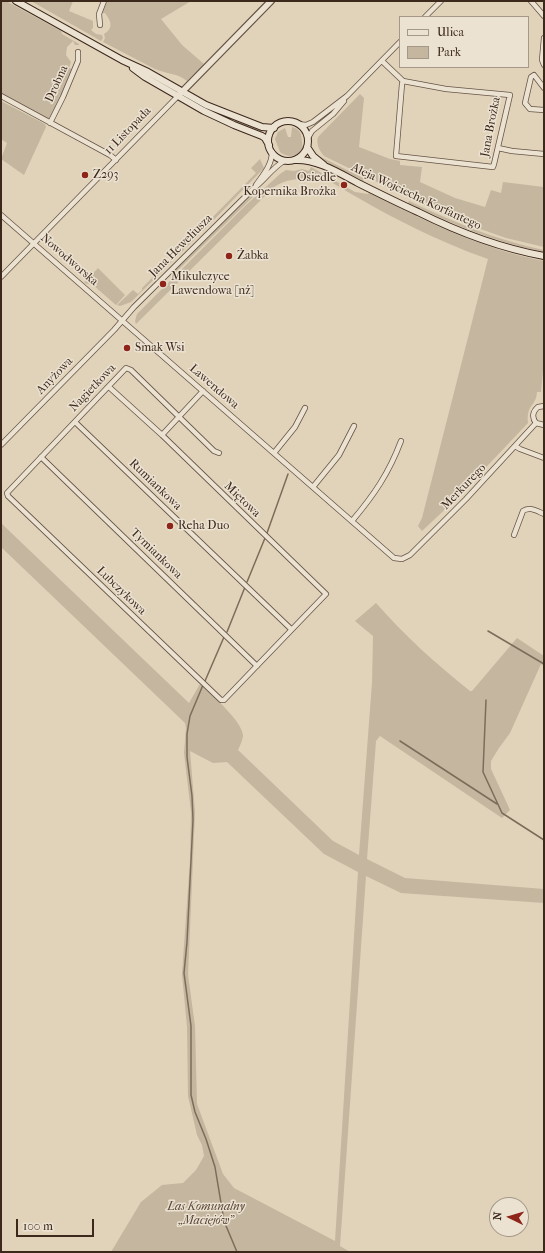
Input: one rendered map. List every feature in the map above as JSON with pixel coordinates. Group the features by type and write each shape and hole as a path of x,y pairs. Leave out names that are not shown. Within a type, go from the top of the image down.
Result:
{"main road":[{"path":"16,1 122,60 148,72 214,117 262,136 265,138 272,152 277,158 284,161 295,160 302,155 307,147 308,138 303,128 298,124 284,122 274,128 269,135 269,145"},
{"path":"180,94 237,118 262,127 274,128"},
{"name":"Aleja Wojciecha Korfantego","path":"307,147 313,156 327,167"},
{"name":"Aleja Wojciecha Korfantego","path":"295,160 304,160 327,167 451,228 494,244 544,256"}],"street":[{"path":"100,25 99,14 104,1"},
{"name":"11 Listopada","path":"1,277 271,1"},
{"path":"426,16 442,1"},
{"path":"531,1 544,16"},
{"path":"544,38 542,60 544,65"},
{"path":"308,138 314,129 336,110 347,96 399,43"},
{"name":"Drobna","path":"50,123 78,61 78,52"},
{"path":"382,61 403,81"},
{"path":"544,88 534,75 531,77 525,103 530,109 544,110"},
{"name":"Jana Brożka","path":"403,81 446,89 510,95 493,167 488,168 467,164 396,156 403,81"},
{"path":"1,96 110,155 116,160"},
{"path":"298,124 306,125 313,122 347,96"},
{"path":"498,148 544,154"},
{"name":"Jana Heweliusza","path":"254,188 270,165 272,152"},
{"name":"Jana Heweliusza","path":"122,320 254,188 263,181 274,168 284,161"},
{"name":"Nowodworska","path":"1,215 122,320"},
{"name":"Lawendowa","path":"122,320 394,558 402,559"},
{"name":"Anyżowa","path":"1,445 122,320"},
{"name":"Nagietkowa","path":"75,422 126,368 129,368 214,451 219,453"},
{"name":"Miętowa","path":"109,386 162,435 326,594 291,629"},
{"path":"162,435 203,391"},
{"path":"544,405 538,407 534,412 533,418 536,423 544,425"},
{"path":"274,452 295,427 305,408"},
{"name":"Lubczykowa","path":"75,422 9,490 7,493 8,496 221,700 224,700 291,629"},
{"name":"Rumiankowa","path":"75,422 291,629"},
{"name":"Merkurego","path":"402,559 408,557 475,490 536,423"},
{"path":"313,487 339,455 354,426"},
{"path":"352,521 373,496 386,476 401,441"},
{"path":"515,446 544,458"},
{"name":"Tymiankowa","path":"41,457 257,666"},
{"path":"514,535 525,509 528,508 544,514"}],"green space":[{"path":"1,1 6,1 61,31 62,34 79,44 75,45 73,41 67,47 66,55 71,62 69,68 72,69 54,112 49,118 46,118 1,94"},
{"path":"31,1 73,1 69,11 93,21 93,28 91,30 96,34 102,35 103,38 101,41"},
{"path":"107,1 191,1 161,19 182,45 204,64 187,81 180,76 159,71 103,42 105,38 104,34 110,27 110,22 107,16 105,13 102,13"},
{"path":"360,94 364,98 359,147 390,159 400,161 400,165 422,167 420,182 455,198 485,207 491,190 501,193 503,182 544,187 544,247 506,238 455,220 324,156 318,147 318,137"},
{"path":"1,101 45,124 46,127 24,175 1,159 7,143 1,139"},
{"path":"292,127 296,128 300,133 303,150 298,154 289,156 280,152 275,139 278,132 285,128 288,137 291,137"},
{"path":"319,156 365,179 363,181 318,158"},
{"path":"260,159 264,168 203,231 202,228 256,173 251,168"},
{"path":"311,167 355,192 369,193 476,242 521,256 544,261 544,360 541,392 537,392 535,400 528,412 528,423 454,501 422,531 418,526 422,518 488,259 416,229 331,182 321,178 320,181 313,177 292,180 277,185 273,188 136,324 135,321 137,314 245,206 280,174 286,170 294,171 302,169 309,171"},
{"path":"260,187 262,188 173,275 172,273"},
{"path":"409,201 475,230 544,250 544,252 509,244 474,232 408,203"},
{"path":"196,234 199,235 131,302 120,306 117,305 133,290 138,294 142,288"},
{"path":"98,268 125,295 116,305 93,285 84,283"},
{"name":"Las Komunalny „Maciejów”","path":"1,523 189,703 200,684 205,688 227,710 238,724 243,737 238,750 333,841 359,855 372,683 373,636 355,621 376,603 421,649 470,691 472,691 517,638 544,656 544,666 541,664 510,733 491,761 491,769 510,810 502,818 380,736 376,741 367,859 405,878 544,889 544,903 401,893 366,876 340,1246 350,1252 111,1252 141,1202 162,1185 183,1183 196,1170 204,1156 202,1145 197,1135 188,1096 187,1027 182,974 190,860 191,812 184,753 186,728 185,723 1,547","holes":["190,751 213,763 227,762 324,854 358,872 335,1241 234,1188 223,1174 197,1104 195,1026 188,975 195,812"]}],"waterway":[{"path":"267,533 288,474"},
{"path":"247,582 265,538"},
{"path":"227,632 245,587"},
{"path":"488,631 544,664"},
{"path":"205,681 224,637"},
{"path":"203,685 190,716 187,734 187,757 192,796 193,820 184,973 191,1026 191,1095 195,1112 215,1167 224,1221 237,1252"},
{"path":"486,700 483,772 502,813 544,840"},
{"path":"400,741 497,804"}],"place":[{"name":"Z293","path":"85,175"},
{"name":"Osiedle Kopernika Brożka","path":"344,185"},
{"name":"Żabka","path":"229,256"},
{"name":"Mikulczyce Lawendowa [nż]","path":"163,284"},
{"name":"Smak Wsi","path":"127,348"},
{"name":"Reha Duo","path":"170,526"}]}
